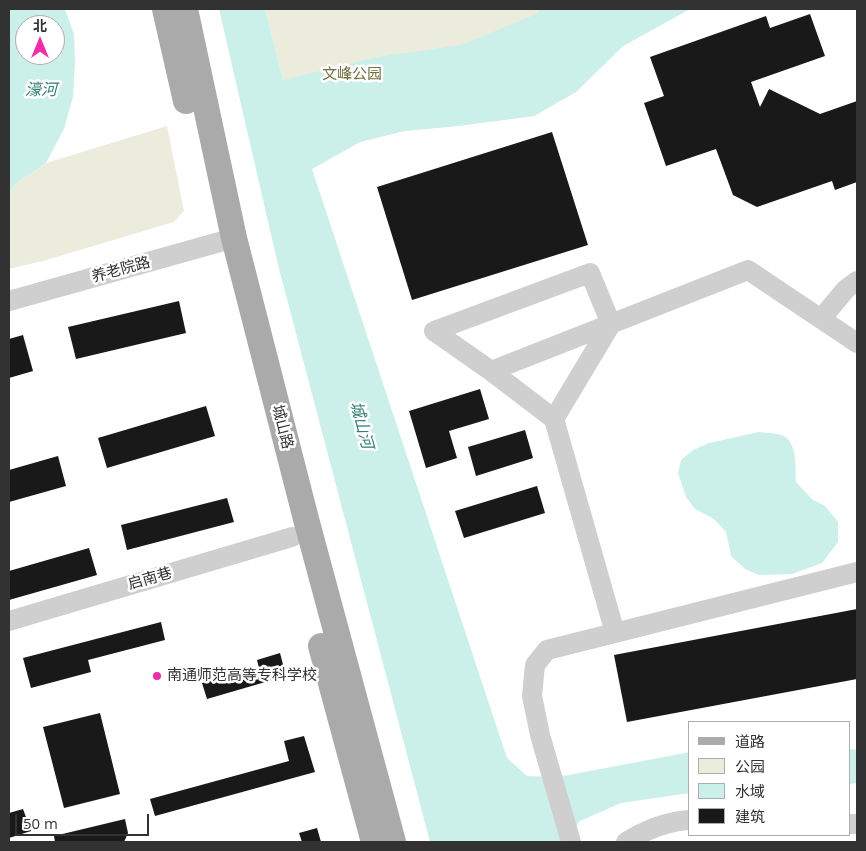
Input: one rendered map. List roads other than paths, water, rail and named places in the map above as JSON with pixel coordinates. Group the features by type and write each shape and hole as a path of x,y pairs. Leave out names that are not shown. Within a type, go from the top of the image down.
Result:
{"main road":[{"name":"城山路","path":"165,9 226,241 306,519 393,842"},
{"name":"城山路","path":"185,9 226,241 292,537 374,842"}],"street":[{"name":"养老院路","path":"9,301 226,241"},
{"path":"491,371 748,270 857,344"},
{"path":"611,324 590,273 434,331 554,419 614,633"},
{"path":"820,319 846,289 857,281"},
{"path":"554,419 611,324"},
{"name":"启南巷","path":"9,621 292,537"},
{"path":"571,842 540,735 532,696 535,666 547,650 857,572"},
{"path":"626,842 677,820 688,820"}],"water":[{"name":"濠河","path":"9,9 65,9 74,34 73,97 64,129 46,163 17,183 9,193"},
{"name":"城山河","path":"219,9 265,9 283,80 377,57 461,45 536,14 541,9 690,9 623,46 576,92 534,116 404,131 360,142 312,169 507,758 527,776 558,777 688,752 688,793 621,803 580,821 563,842 430,842 278,265"},
{"path":"759,432 781,435 788,440 794,451 796,482 813,500 824,505 838,522 838,542 822,563 792,574 759,575 745,569 731,556 726,532 714,519 695,509 686,497 678,473 681,460 693,450 709,443"},
{"path":"851,749 857,750 857,783 851,784"}],"place":[{"name":"南通师范高等专科学校","path":"157,676"}],"park label":[{"name":"文峰公园","path":"352,75"}]}
